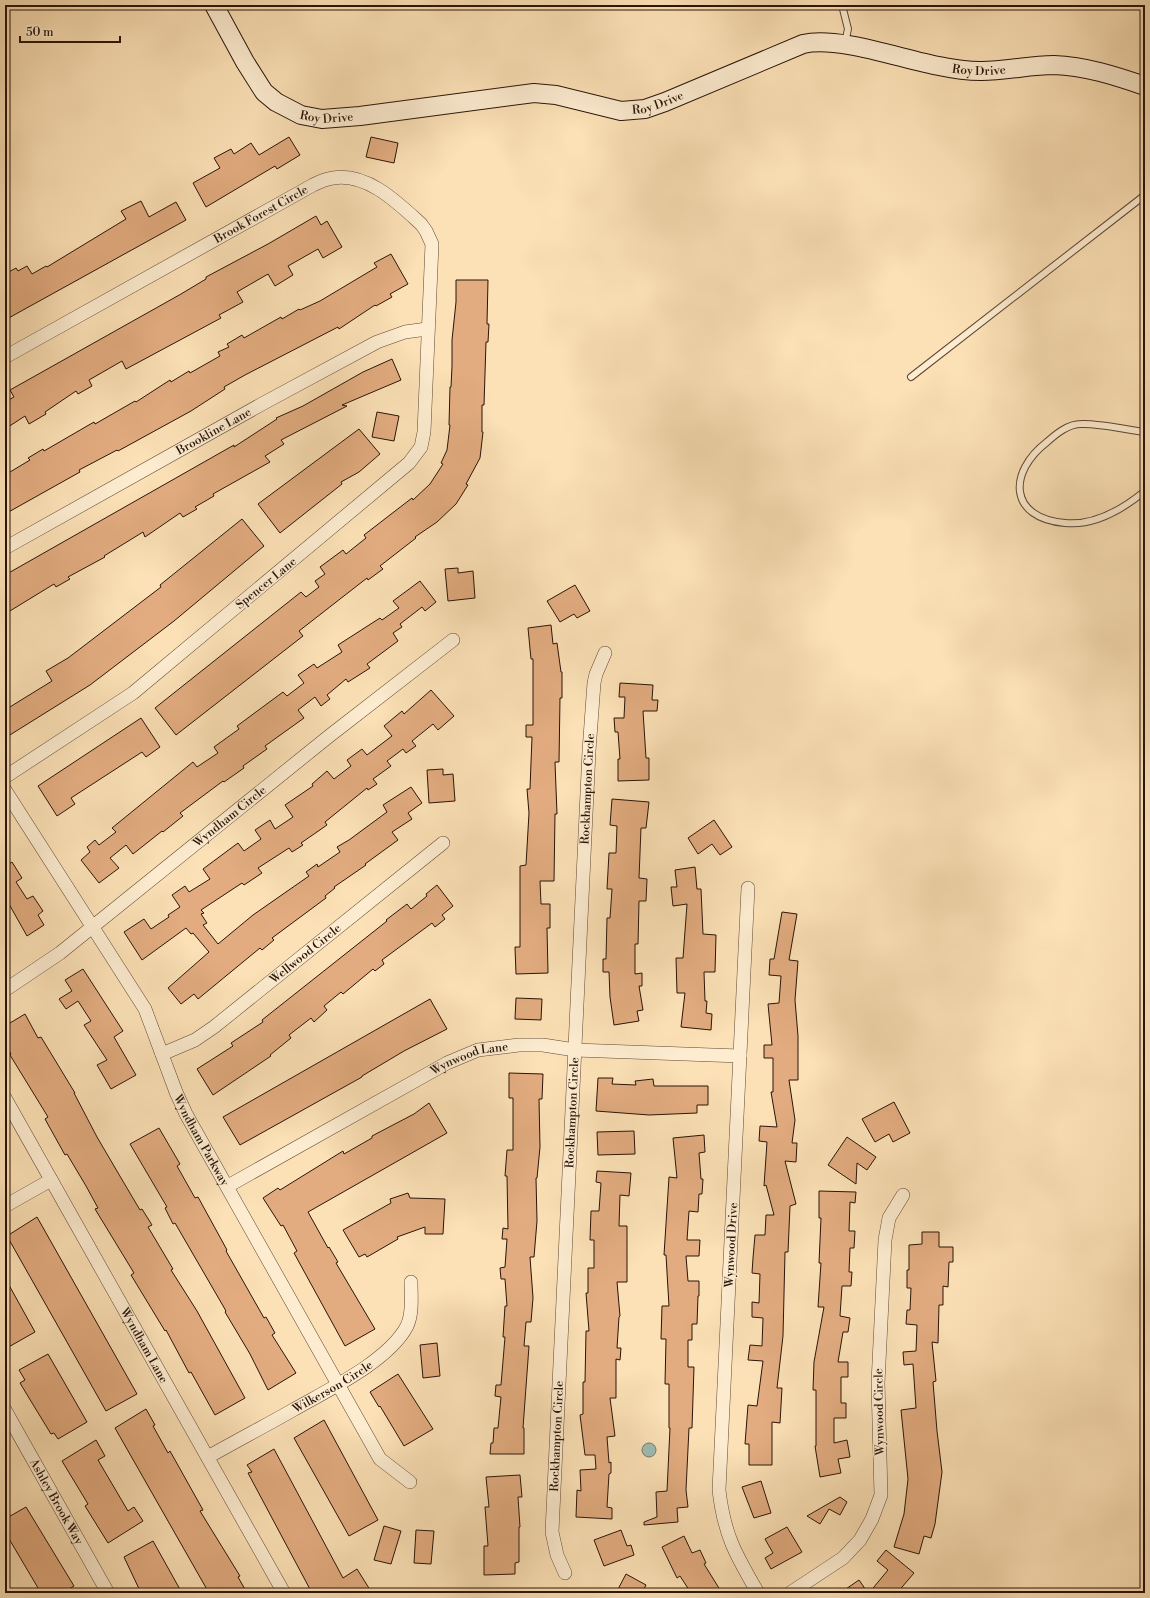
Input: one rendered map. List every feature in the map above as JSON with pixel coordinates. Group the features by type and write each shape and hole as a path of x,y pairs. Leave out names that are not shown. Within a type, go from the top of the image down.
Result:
{"street":[{"name":"Roy Drive","path":"214,5 252,75 264,92 285,108 301,115 322,119 360,116 534,93 556,95 621,111 634,110 664,102 803,44 823,42 845,45 942,66 979,71 1055,65 1120,77 1145,86"},
{"name":"Brook Forest Circle","path":"5,357 313,185 334,177 361,180 378,189 407,211 426,230 433,252 427,329"},
{"name":"Brookline Lane","path":"5,548 262,404 377,342 405,332 427,329"},
{"name":"Spencer Lane","path":"5,777 132,693 391,480 409,463 421,447 424,432 427,329"},
{"name":"Wyndham Circle","path":"5,990 60,953 328,737 453,640"},
{"name":"Rockhampton Circle","path":"565,1573 557,1555 552,1532 574,1050 594,683 596,674 605,653"},
{"name":"Wyndham Parkway","path":"5,790 145,1009 176,1092 186,1114 228,1186 380,1459 410,1482"},
{"name":"Wellwood Circle","path":"162,1054 195,1040 214,1026 443,843"},
{"name":"Wynwood Drive","path":"748,888 719,1490 721,1508 728,1538 758,1593"},
{"name":"Wynwood Lane","path":"228,1186 464,1055 494,1047 543,1045 574,1050 740,1056"},
{"name":"Wyndham Lane","path":"5,1098 284,1593"},
{"path":"5,1206 51,1180"},
{"name":"Wynwood Circle","path":"790,1593 843,1558 860,1540 872,1519 881,1495 878,1383 885,1240 889,1218 904,1195"},
{"name":"Wilkerson Circle","path":"208,1457 338,1385 382,1354 403,1332 411,1311 411,1282"},
{"name":"Ashley Brook Way","path":"5,1410 108,1593"}],"lane":[{"path":"842,5 848,29 845,45"},
{"path":"911,377 1145,194"},
{"path":"1145,432 1081,424 1061,430 1038,448 1027,463 1018,490 1024,505 1031,511 1043,518 1065,523 1097,519 1128,505 1145,491"}],"water":[{"path":"646,1443 652,1443 656,1447 656,1453 652,1457 646,1457 642,1453 642,1447"}],"building":[{"path":"289,137 300,155 277,169 275,166 206,207 193,183 220,168 214,158 231,149 234,154 251,143 259,155"},
{"path":"371,137 398,143 394,163 366,157"},
{"path":"141,201 149,217 176,202 186,220 5,320 5,274 16,268 18,271 27,266 32,274 46,266 47,267 126,219 121,211"},
{"path":"316,216 321,225 327,221 342,247 323,258 318,249 288,266 293,275 275,286 268,274 237,292 243,302 219,315 221,318 126,369 122,361 89,380 92,386 78,394 76,391 45,412 46,414 29,424 25,416 5,429 5,402 14,397 10,390 181,294 206,279 206,277 268,244"},
{"path":"391,254 408,284 390,294 392,297 376,306 375,305 339,329 338,327 245,375 224,387 225,389 191,411 118,451 117,450 79,470 80,472 5,514 5,475 30,460 28,458 43,449 44,451 94,422 95,424 135,401 136,402 170,380 171,382 189,371 190,373 220,356 218,352 229,347 227,344 242,335 244,338 281,317 282,319 299,309 300,310 320,301 377,267 374,263"},
{"path":"456,280 488,280 487,324 489,324 488,342 486,342 484,405 482,405 483,432 480,458 466,484 468,485 456,504 437,522 415,537 416,538 380,566 383,569 368,580 367,578 299,631 303,636 176,735 155,708 301,592 306,597 319,587 315,581 325,574 320,567 343,550 346,554 366,538 364,535 412,498 413,500 430,484 443,464 441,463 447,450 450,425 450,387 452,340 456,302"},
{"path":"392,359 401,380 342,405 347,406 281,440 284,444 265,456 270,462 213,494 214,496 195,507 197,509 183,517 180,513 145,537 143,532 104,556 105,557 68,577 70,579 56,587 54,584 5,614 5,575 234,445 234,447 277,419 276,418 303,406 363,372"},
{"path":"377,412 399,416 394,441 372,437"},
{"path":"359,429 380,454 359,472 341,482 342,484 280,533 258,504"},
{"path":"242,519 264,546 174,621 90,685 5,738 5,710 52,681 46,671 68,658 161,587 160,585"},
{"path":"458,568 458,573 473,571 475,598 448,601 445,569"},
{"path":"420,581 436,602 425,611 422,607 400,624 402,627 393,633 398,641 367,664 370,668 348,682 346,679 327,695 330,699 321,706 315,697 298,710 304,718 265,746 267,749 243,766 244,768 224,782 223,781 180,813 183,816 133,854 126,845 110,858 119,868 99,883 81,860 90,852 87,847 95,840 99,845 116,832 112,828 193,762 197,767 218,753 214,747 239,729 237,726 283,692 287,696 304,683 298,675 314,664 317,668 342,652 338,645 380,618 382,620 399,608 393,601"},
{"path":"575,585 590,611 577,618 574,614 560,622 547,601"},
{"path":"551,625 553,644 557,643 562,672 562,698 560,698 559,762 555,762 557,814 555,814 554,881 540,881 541,904 550,904 550,928 547,928 548,973 516,974 515,947 520,947 520,866 526,865 529,813 527,789 530,789 532,737 526,737 526,725 533,725 533,659 531,659 528,628"},
{"path":"620,683 653,685 652,700 658,700 657,711 643,711 646,758 649,758 649,780 618,781 618,759 620,759 618,732 615,732 614,718 624,718 625,697 619,697"},
{"path":"431,690 454,716 438,730 433,724 412,741 416,746 406,753 403,749 387,761 391,766 373,779 377,784 368,790 367,788 325,822 327,825 301,843 303,845 292,852 289,848 258,868 262,873 244,885 242,883 201,910 204,913 201,914 207,923 203,925 218,944 253,915 309,876 306,872 317,864 318,867 340,852 337,847 387,812 383,805 411,787 422,803 408,813 412,819 392,832 398,840 365,864 366,865 334,887 335,888 325,896 326,898 272,938 274,940 262,950 260,948 198,999 194,994 181,1004 168,988 209,952 193,933 191,934 186,928 142,960 124,932 144,919 151,929 169,917 168,915 180,907 172,895 185,886 189,892 210,879 203,869 238,843 244,851 261,839 255,830 270,820 275,829 293,817 285,805 313,786 312,784 327,771 334,779 351,766 347,760 362,749 367,755 392,736 384,726 402,711 404,714"},
{"path":"141,718 160,747 146,757 142,752 71,798 75,804 57,816 38,786"},
{"path":"443,769 443,775 453,774 455,801 429,803 427,770"},
{"path":"612,799 649,802 646,828 641,828 639,878 647,879 646,901 639,901 638,944 635,944 635,974 642,973 642,986 639,986 643,1010 637,1011 639,1021 614,1025 610,997 609,972 603,972 603,959 606,959 607,918 610,918 612,889 607,889 609,853 616,853 617,826 610,825"},
{"path":"714,820 732,847 720,855 712,844 698,854 688,838"},
{"path":"12,862 22,878 16,882 27,899 33,896 43,911 38,915 44,925 27,936 5,897 5,863 6,866"},
{"path":"695,867 697,889 701,889 703,934 716,935 715,972 704,972 705,1001 707,1001 706,1013 712,1014 711,1030 681,1027 685,993 677,993 676,958 683,958 687,904 673,906 671,887 677,887 675,870"},
{"path":"437,885 453,906 442,915 445,919 435,927 432,923 382,960 384,964 375,971 373,969 343,994 341,992 324,1006 327,1010 314,1022 311,1018 289,1035 291,1038 270,1055 271,1056 213,1095 197,1069 233,1046 231,1043 263,1022 262,1020 387,921 386,920 407,904 411,909 427,896 426,894"},
{"path":"782,912 797,914 789,960 798,961 795,1000 798,1036 798,1080 789,1080 795,1120 792,1143 797,1143 796,1162 785,1161 796,1204 790,1206 788,1252 785,1252 783,1336 777,1388 782,1388 780,1423 772,1422 772,1465 749,1465 749,1444 745,1444 748,1405 757,1406 763,1361 748,1360 750,1345 762,1346 763,1318 752,1317 752,1302 759,1303 760,1274 752,1273 755,1235 765,1235 766,1215 774,1215 766,1185 764,1186 767,1142 759,1141 760,1126 777,1127 771,1092 773,1092 773,1058 764,1058 764,1045 772,1045 768,1004 779,1003 781,976 769,975 770,959 774,959"},
{"path":"83,969 123,1031 114,1037 136,1075 111,1089 97,1065 107,1060 84,1025 91,1021 78,1001 66,1009 59,999 72,991 65,980"},
{"path":"516,998 542,999 541,1020 515,1019"},
{"path":"430,999 447,1029 404,1051 362,1077 240,1145 223,1117"},
{"path":"25,1014 38,1038 41,1037 75,1093 97,1137 140,1210 142,1209 152,1225 148,1227 173,1269 171,1270 197,1311 245,1398 215,1415 191,1372 189,1373 166,1330 165,1331 131,1275 134,1273 95,1209 98,1208 86,1186 67,1154 65,1155 45,1119 48,1117 10,1055 11,1054 5,1043 5,1026"},
{"path":"509,1073 543,1074 542,1099 539,1099 540,1147 536,1178 537,1221 534,1257 530,1257 533,1298 531,1322 526,1322 524,1346 529,1346 523,1428 524,1454 490,1454 491,1443 493,1443 494,1428 498,1428 501,1397 495,1396 496,1385 501,1385 505,1337 503,1337 505,1306 507,1306 505,1279 501,1279 500,1268 505,1267 507,1239 502,1239 503,1228 508,1229 507,1176 505,1176 507,1150 513,1150 513,1098 509,1098"},
{"path":"598,1078 613,1078 612,1084 636,1085 635,1081 653,1079 654,1086 708,1086 708,1105 697,1105 697,1113 649,1115 596,1111"},
{"path":"894,1102 910,1133 893,1142 889,1134 875,1142 862,1119"},
{"path":"429,1103 447,1133 308,1212 375,1329 345,1346 294,1253 297,1251 283,1225 281,1226 263,1198 278,1188 280,1190 343,1151 344,1154 372,1138 372,1136 414,1114"},
{"path":"159,1128 180,1164 177,1166 195,1198 198,1197 227,1250 226,1251 264,1318 266,1317 275,1333 272,1335 296,1373 268,1390 250,1354 225,1312 226,1311 175,1223 173,1224 165,1208 167,1207 130,1144"},
{"path":"634,1131 635,1154 598,1155 597,1132"},
{"path":"704,1135 705,1152 699,1153 701,1179 703,1179 702,1194 699,1194 698,1212 689,1211 687,1240 700,1240 699,1256 686,1256 688,1281 699,1281 697,1324 692,1324 692,1340 688,1340 688,1367 694,1367 692,1428 689,1428 686,1490 688,1507 677,1508 678,1522 644,1525 644,1522 657,1517 656,1492 667,1491 670,1428 669,1384 665,1384 666,1339 661,1339 662,1306 669,1306 666,1255 664,1255 669,1177 677,1178 673,1138"},
{"path":"847,1137 876,1157 867,1170 857,1163 856,1184 828,1165"},
{"path":"597,1171 631,1173 629,1196 620,1195 619,1226 627,1226 627,1282 617,1282 620,1316 617,1348 621,1348 620,1360 616,1359 616,1398 610,1398 615,1436 607,1437 609,1463 611,1462 611,1473 609,1474 607,1507 612,1508 612,1519 576,1517 577,1490 581,1491 580,1470 596,1469 595,1455 585,1455 580,1415 583,1414 586,1331 589,1331 586,1293 588,1293 588,1268 594,1268 594,1240 590,1240 591,1211 599,1211 601,1183 596,1182"},
{"path":"819,1191 856,1192 855,1203 850,1202 849,1231 855,1231 854,1248 850,1248 849,1272 852,1272 851,1286 842,1286 840,1316 850,1318 848,1332 843,1332 838,1362 848,1362 848,1377 841,1377 841,1403 846,1403 846,1418 834,1418 834,1443 847,1440 850,1457 838,1459 841,1473 820,1477 815,1446 816,1390 813,1390 814,1362 824,1307 818,1307 821,1263 819,1263 821,1218 819,1218"},
{"path":"408,1193 410,1198 445,1199 443,1234 425,1234 425,1227 397,1237 398,1239 367,1257 365,1254 359,1257 343,1230 391,1203 390,1199"},
{"path":"37,1217 137,1394 106,1411 7,1236"},
{"path":"922,1232 939,1232 939,1247 953,1247 953,1262 949,1262 948,1287 943,1286 943,1305 939,1305 938,1343 932,1342 936,1381 933,1382 942,1472 935,1524 931,1538 924,1536 919,1554 894,1547 904,1514 908,1479 901,1410 916,1408 913,1364 904,1365 903,1352 916,1351 917,1325 906,1324 907,1310 910,1310 911,1288 907,1288 909,1245 922,1244"},
{"path":"5,1278 35,1332 5,1349"},
{"path":"437,1343 440,1376 423,1378 420,1345"},
{"path":"48,1354 87,1422 58,1439 54,1433 51,1434 20,1383 25,1380 19,1370"},
{"path":"398,1374 433,1429 404,1446 370,1392"},
{"path":"146,1409 155,1425 153,1426 168,1453 170,1451 203,1510 200,1511 240,1576 238,1577 247,1593 209,1593 115,1428"},
{"path":"324,1420 378,1520 349,1536 294,1438"},
{"path":"96,1440 105,1456 98,1460 128,1511 134,1507 143,1521 108,1543 85,1506 88,1504 62,1461"},
{"path":"274,1449 343,1578 357,1569 372,1593 312,1593 248,1473 252,1472 247,1465"},
{"path":"520,1475 522,1497 518,1497 520,1527 519,1562 515,1563 515,1574 484,1575 484,1546 488,1546 485,1507 489,1507 486,1477"},
{"path":"761,1481 771,1513 754,1518 742,1487"},
{"path":"840,1497 847,1502 840,1515 829,1509 820,1524 807,1516"},
{"path":"26,1507 74,1586 63,1593 41,1593 5,1532 5,1519"},
{"path":"384,1526 401,1531 391,1564 374,1560"},
{"path":"787,1527 802,1552 771,1569 765,1558 773,1553 765,1539"},
{"path":"416,1530 434,1531 431,1564 414,1563"},
{"path":"621,1530 627,1546 631,1545 634,1555 604,1566 594,1540"},
{"path":"684,1536 692,1553 700,1550 706,1563 704,1564 722,1593 691,1593 680,1576 677,1578 662,1547"},
{"path":"153,1541 182,1593 141,1593 124,1557"},
{"path":"886,1550 914,1573 897,1593 869,1593 888,1570 877,1561"},
{"path":"626,1574 646,1585 642,1593 616,1593"},
{"path":"859,1580 868,1593 840,1593"}]}
